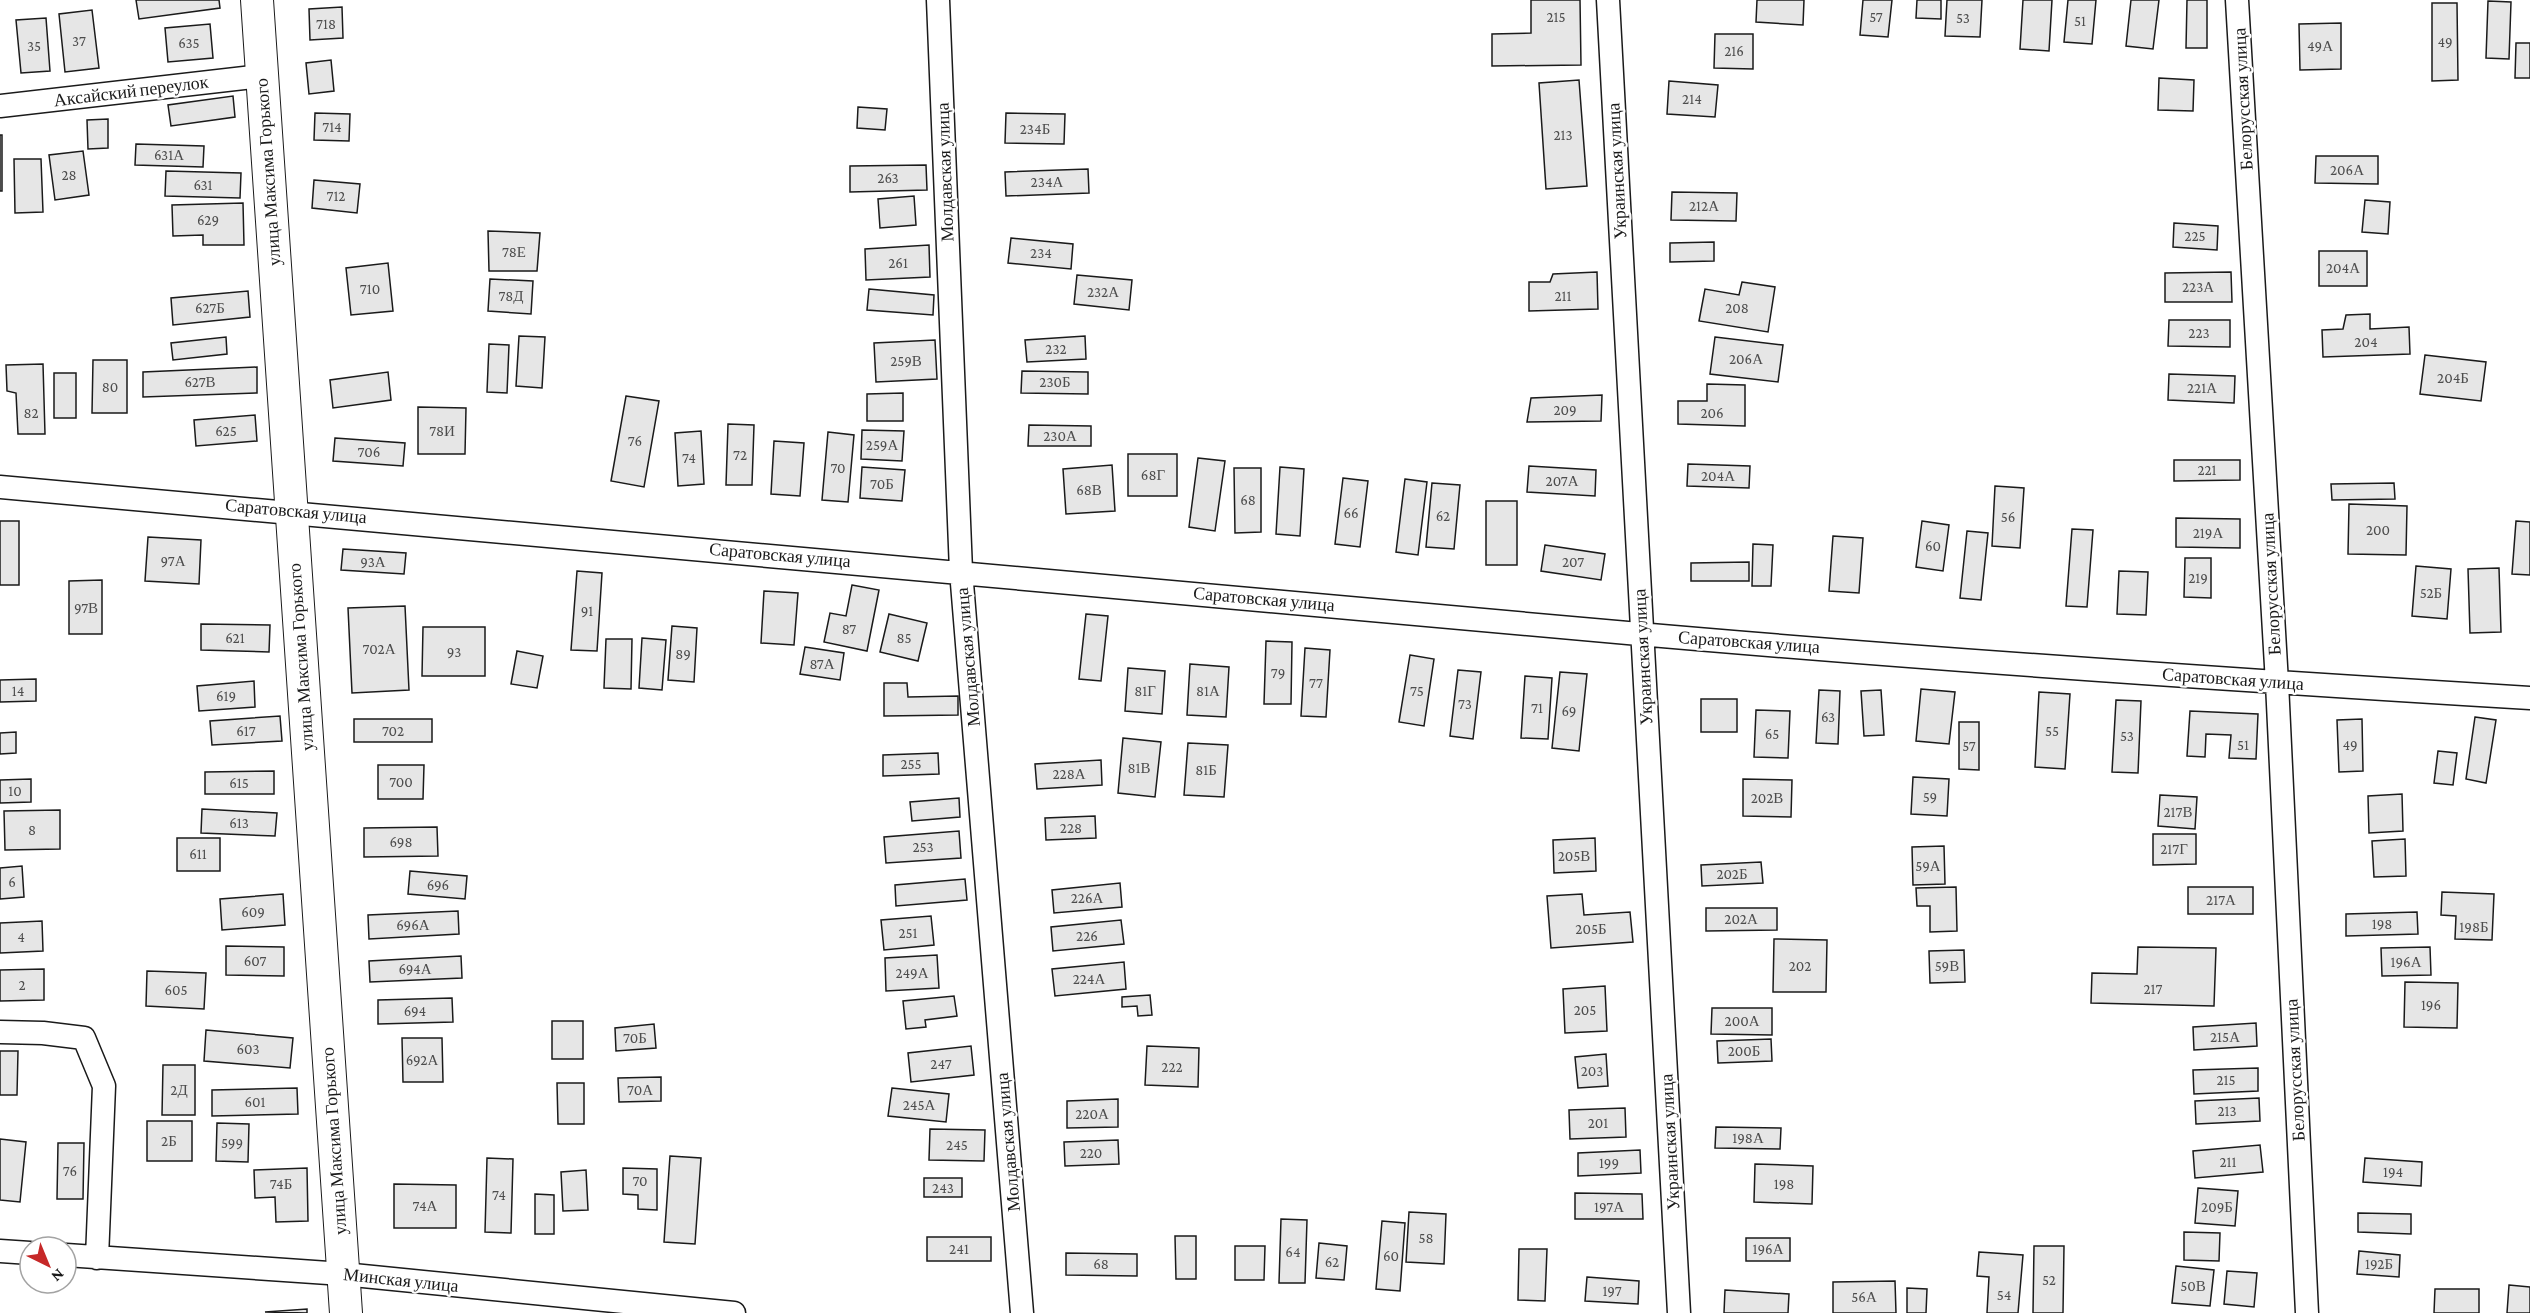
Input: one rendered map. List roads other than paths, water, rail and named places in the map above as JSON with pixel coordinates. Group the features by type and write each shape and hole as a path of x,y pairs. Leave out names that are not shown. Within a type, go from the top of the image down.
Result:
{"main road":[{"name":"улица Максима Горького","path":"257,0 345,1313"}],"street":[{"name":"Молдавская улица","path":"938,0 961,571 1022,1313"},
{"name":"Украинская улица","path":"1608,0 1679,1313"},
{"name":"Белорусская улица","path":"2237,0 2277,683 2307,1313"},
{"name":"Аксайский переулок","path":"0,106 262,76"},
{"name":"Саратовская улица","path":"0,487 291,510 1642,634 2277,683 2530,698"},
{"path":"0,1032 43,1033 84,1038 104,1086 97,1258"},
{"path":"0,1251 18,1252"},
{"name":"Минская улица","path":"78,1257 343,1274 734,1313"}]}
